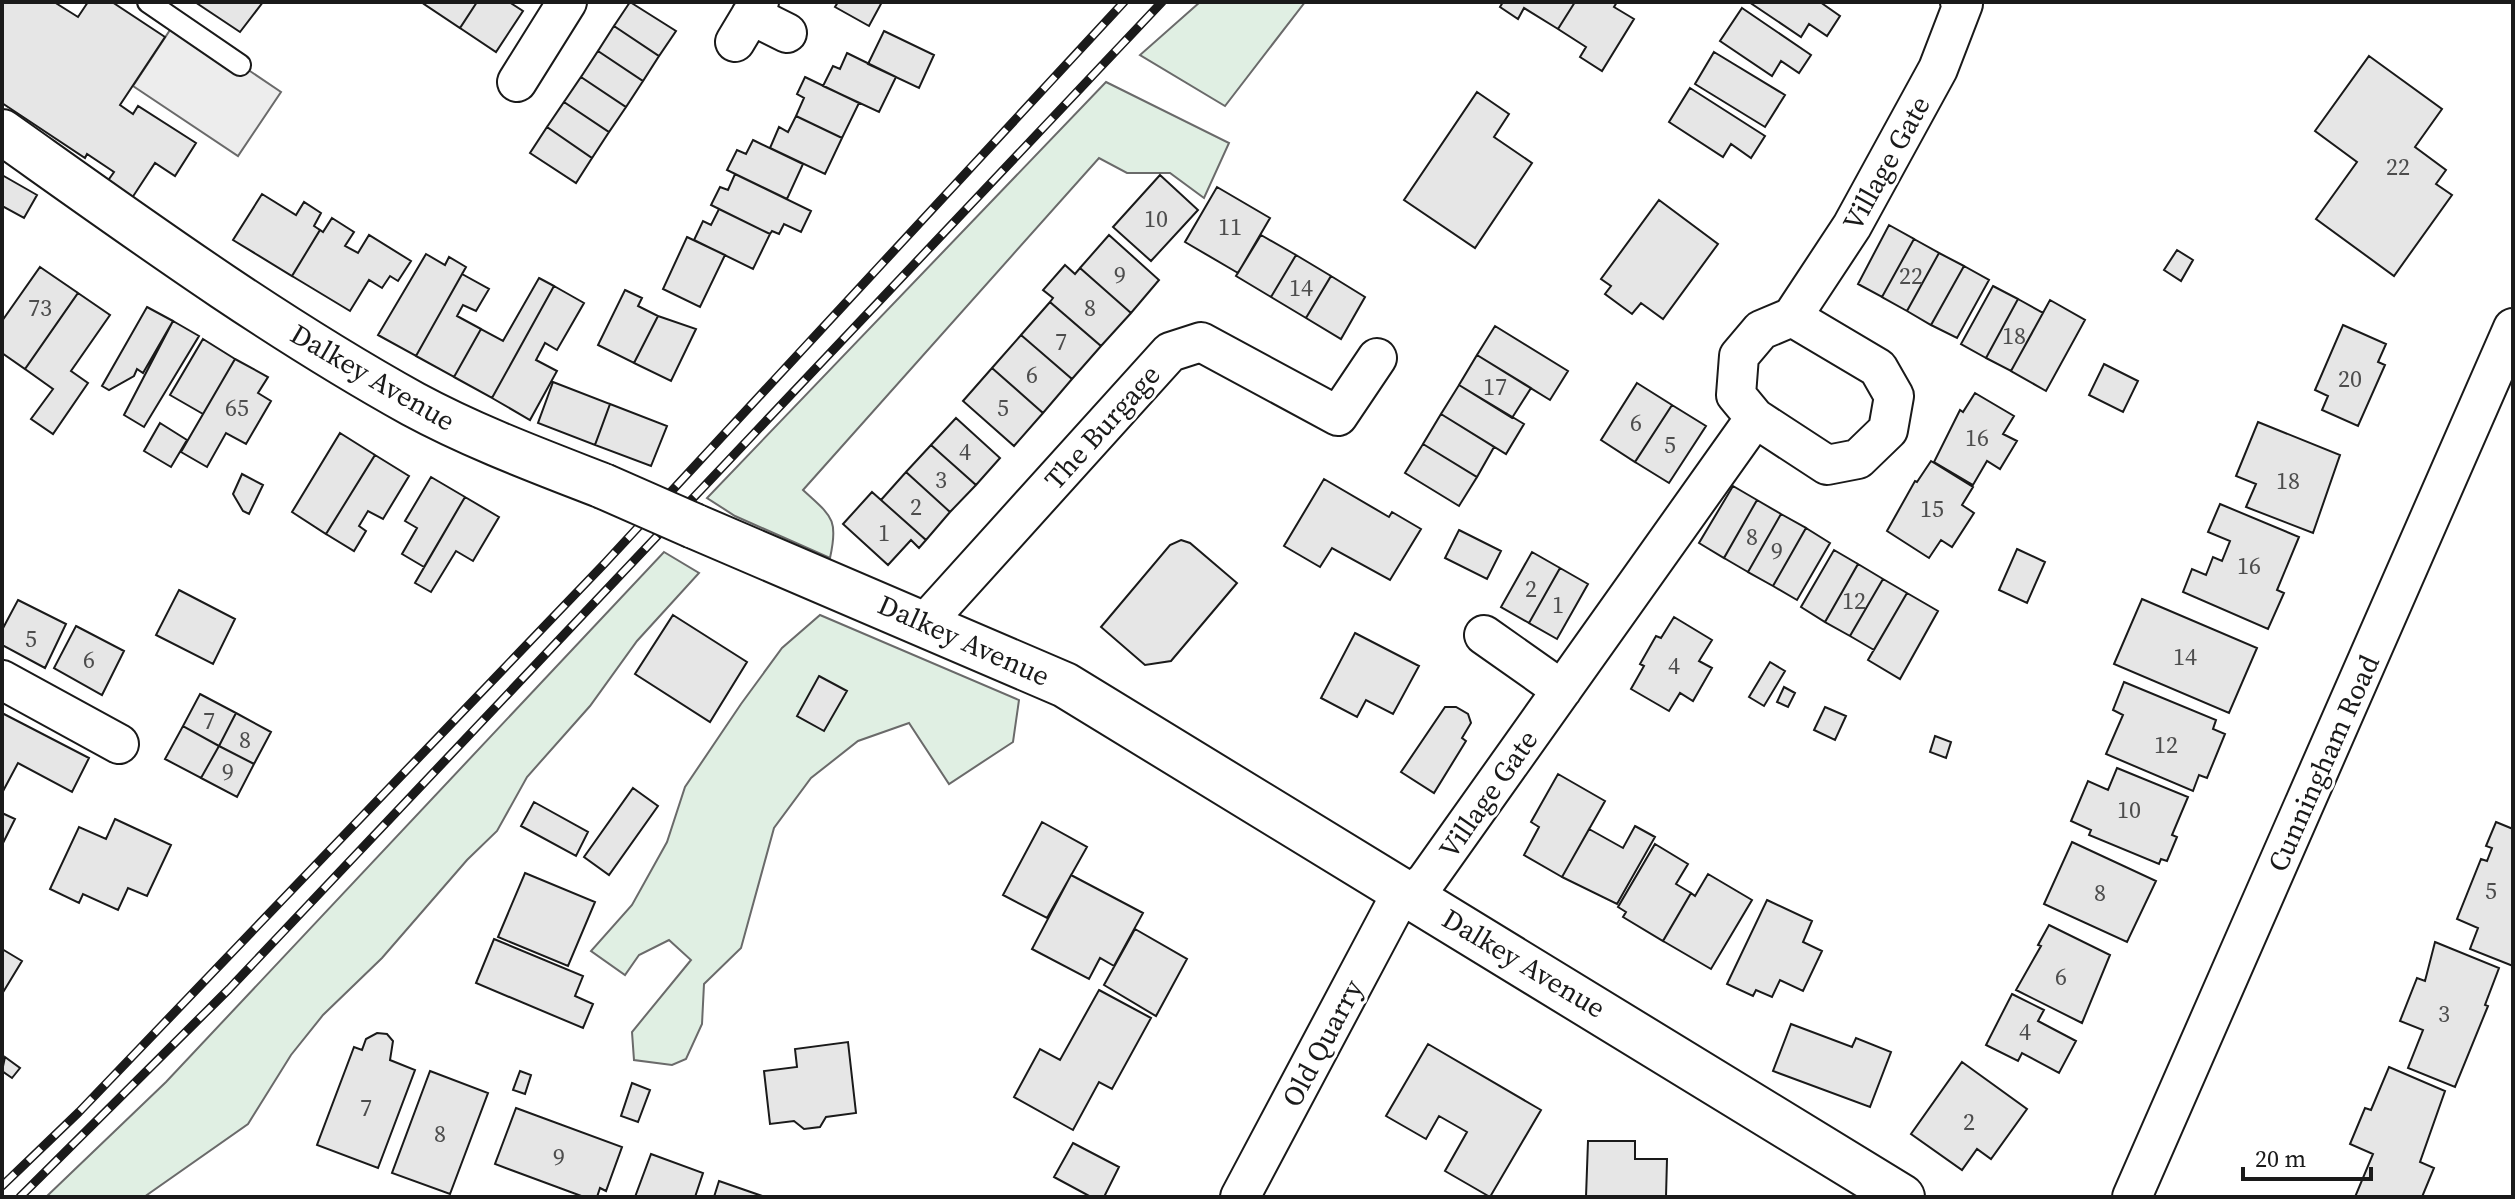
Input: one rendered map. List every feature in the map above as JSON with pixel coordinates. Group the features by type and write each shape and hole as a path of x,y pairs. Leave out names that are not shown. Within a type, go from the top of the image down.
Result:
{"street":[{"path":"517,82 567,2"},
{"name":"Village Gate","path":"1792,317 1878,368 1894,396 1888,430 1858,459 1827,465 1755,418 1736,395 1739,356 1761,330 1792,317 1852,226 1938,69 1963,4 1960,2"},
{"path":"748,20 787,33"},
{"name":"Dalkey Avenue","path":"2,132 217,285 414,404 461,428 1032,669 1088,698 1902,1197"},
{"name":"Cunningham Road","path":"2132,1197 2513,328"},
{"name":"The Burgage","path":"925,623 1170,352 1201,342 1338,416 1377,358"},
{"name":"Village Gate","path":"1411,894 1426,881 1755,418"},
{"path":"1484,635 1562,690"},
{"path":"2,680 119,744"},
{"name":"Old Quarry","path":"1240,1197 1393,909 1411,894"}],"lane":[{"path":"148,2 240,65"}],"green space":[{"path":"1200,2 1305,2 1225,106 1140,55"},
{"path":"1106,82 1229,143 1204,198 1170,173 1127,173 1099,158 803,490 826,512 833,526 830,558 735,516 707,498"},
{"path":"664,552 699,573 637,641 590,706 527,777 497,831 467,860 382,958 323,1015 291,1055 248,1124 144,1197 46,1197 166,1082"},
{"path":"820,615 1019,700 1013,742 949,784 909,723 858,741 811,778 774,828 741,948 704,984 702,1024 686,1059 672,1065 634,1060 632,1032 691,960 669,940 639,955 625,975 591,951 632,905 667,842 685,787 741,704 782,648"}],"shaded area":[{"path":"176,21 281,92 238,156 133,86"}],"building":[{"path":"2,2 54,2 78,17 88,2 112,2 165,37 120,105 133,114 138,106 196,143 175,176 155,163 132,198 107,182 114,172 87,154 85,158 2,103"},
{"path":"195,2 263,2 240,32"},
{"path":"477,2 460,28 424,4"},
{"path":"477,2 509,2 523,11 496,52 460,28"},
{"path":"630,2 676,31 659,56 614,26"},
{"path":"838,2 882,2 869,26 835,7"},
{"path":"1503,2 1575,2 1558,29 1524,8 1518,19 1500,7"},
{"path":"1575,2 1617,2 1614,7 1634,19 1602,71 1580,57 1586,47 1558,29"},
{"path":"1749,2 1820,2 1840,16 1827,36 1809,24 1801,37"},
{"path":"1742,8 1811,55 1799,73 1781,61 1772,76 1720,41"},
{"path":"614,26 659,56 643,81 598,51"},
{"path":"884,31 934,55 919,88 868,64"},
{"path":"598,51 643,81 626,107 581,77"},
{"path":"1714,52 1785,95 1765,127 1695,84"},
{"path":"847,53 896,77 879,112 823,86 833,66 840,69"},
{"path":"2369,56 2442,109 2415,147 2446,170 2436,184 2452,195 2394,276 2316,219 2357,162 2315,131"},
{"path":"581,77 626,107 609,132 564,102"},
{"path":"805,77 859,103 842,138 796,116 804,98 797,94"},
{"path":"1690,88 1765,136 1751,158 1731,144 1723,157 1669,122"},
{"path":"1477,92 1509,114 1494,137 1532,163 1475,248 1404,200"},
{"path":"564,102 609,132 592,158 547,127"},
{"path":"796,116 842,138 825,174 770,148 779,127 788,132"},
{"path":"547,127 592,158 576,183 530,153"},
{"path":"753,140 803,164 787,199 727,170 737,150 746,154"},
{"path":"735,174 811,211 801,232 784,224 779,234 772,231 770,234 711,205 720,187 728,190"},
{"path":"2,175 37,195 24,218 2,206"},
{"path":"1160,175 1198,210 1151,261 1113,227"},
{"path":"1217,187 1270,218 1238,273 1185,242"},
{"path":"262,194 296,215 304,202 321,213 314,226 320,230 292,276 233,240"},
{"path":"1659,200 1718,244 1663,319 1641,303 1632,314 1605,294 1611,286 1601,279"},
{"path":"719,209 770,234 753,269 694,240 703,221 711,225"},
{"path":"332,218 354,232 345,246 358,253 369,235 411,261 398,281 390,276 382,288 369,280 350,311 292,276 320,230 323,232"},
{"path":"1889,225 1914,239 1882,297 1858,284"},
{"path":"1109,235 1159,280 1131,313 1080,268"},
{"path":"1261,235 1296,255 1271,297 1236,276"},
{"path":"687,237 725,255 700,307 663,289"},
{"path":"1914,239 1939,253 1907,311 1882,297"},
{"path":"2177,250 2193,260 2181,281 2164,270"},
{"path":"1939,253 1964,266 1931,325 1907,311"},
{"path":"426,254 445,265 449,257 466,267 416,356 378,335"},
{"path":"1296,255 1331,276 1306,318 1271,297"},
{"path":"1065,265 1075,274 1080,268 1131,313 1101,346 1050,302 1053,298 1043,290"},
{"path":"1964,266 1989,280 1957,338 1931,325"},
{"path":"40,267 78,293 25,369 2,353 2,321"},
{"path":"462,274 489,289 476,311 463,305 457,316 481,329 454,377 416,356"},
{"path":"1331,276 1365,297 1341,339 1306,318"},
{"path":"539,278 554,286 492,398 454,377 481,329 503,341"},
{"path":"554,286 584,303 557,350 545,343 536,360 557,371 530,420 492,398"},
{"path":"1993,286 2018,299 1986,358 1961,344"},
{"path":"625,290 642,298 638,306 658,316 634,363 598,345"},
{"path":"78,293 110,315 71,371 88,383 53,434 31,419 53,389 25,369"},
{"path":"2018,299 2043,313 2011,371 1986,358"},
{"path":"2050,300 2085,320 2046,391 2011,371"},
{"path":"1050,302 1101,346 1072,379 1021,335"},
{"path":"147,307 173,321 143,373 137,369 134,376 109,390 102,386"},
{"path":"658,316 696,329 671,381 634,363"},
{"path":"173,321 199,336 144,427 124,415"},
{"path":"2343,325 2386,344 2378,362 2385,365 2358,426 2322,410 2328,396 2315,390"},
{"path":"1495,326 1568,371 1550,400 1477,355"},
{"path":"1021,335 1072,379 1043,413 992,368"},
{"path":"203,339 235,359 203,414 170,395"},
{"path":"1477,355 1531,388 1512,418 1459,385"},
{"path":"235,359 268,377 258,393 271,401 246,444 226,433 207,467 181,452"},
{"path":"2104,364 2138,381 2123,412 2089,395"},
{"path":"992,368 1043,413 1014,446 963,401"},
{"path":"553,382 610,404 595,445 538,423"},
{"path":"1637,383 1672,405 1635,462 1601,440"},
{"path":"1459,385 1524,424 1506,454 1441,414"},
{"path":"1975,393 2014,416 2003,434 2017,441 2000,469 1987,461 1973,485 1934,462 1960,410 1963,412"},
{"path":"610,404 667,426 651,466 595,445"},
{"path":"1672,405 1706,426 1669,483 1635,462"},
{"path":"1441,414 1494,447 1477,477 1423,444"},
{"path":"956,418 1000,458 976,485 931,445"},
{"path":"2258,422 2340,455 2313,533 2246,507 2256,484 2236,476"},
{"path":"160,423 187,440 171,467 144,451"},
{"path":"340,433 375,455 326,534 292,512"},
{"path":"1423,444 1477,477 1459,506 1405,473"},
{"path":"931,445 976,485 950,512 906,472"},
{"path":"375,455 409,476 383,519 368,511 359,526 366,531 354,551 326,534"},
{"path":"1931,461 1973,487 1962,505 1974,513 1952,547 1941,540 1929,558 1887,531 1915,481"},
{"path":"906,472 950,512 926,540 881,500"},
{"path":"242,474 263,485 249,514 243,511 233,494"},
{"path":"431,477 465,497 424,567 402,554 417,528 405,521"},
{"path":"1324,479 1389,517 1392,512 1421,529 1390,580 1332,548 1320,567 1284,546"},
{"path":"1733,486 1757,500 1724,558 1699,543"},
{"path":"872,492 926,540 919,548 911,540 888,565 843,524"},
{"path":"465,497 499,517 473,561 456,551 431,592 415,583"},
{"path":"1757,500 1781,514 1748,572 1724,558"},
{"path":"2220,504 2299,537 2277,590 2284,593 2268,629 2183,592 2192,569 2206,575 2213,557 2222,561 2230,541 2208,532"},
{"path":"1781,514 1806,528 1773,586 1748,572"},
{"path":"1806,528 1830,543 1797,600 1773,586"},
{"path":"1459,530 1501,551 1487,579 1445,558"},
{"path":"1181,540 1190,543 1237,583 1171,661 1145,665 1101,627 1170,545"},
{"path":"2017,549 2045,562 2027,603 1999,590"},
{"path":"1834,550 1858,564 1825,622 1801,607"},
{"path":"1532,552 1560,568 1529,623 1501,607"},
{"path":"1858,564 1883,579 1850,636 1825,622"},
{"path":"1560,568 1588,584 1557,639 1529,623"},
{"path":"1883,579 1907,593 1874,650 1850,636"},
{"path":"179,590 235,619 213,664 156,635"},
{"path":"1907,593 1938,611 1900,679 1868,660"},
{"path":"2142,599 2257,648 2229,713 2114,664"},
{"path":"18,600 66,624 45,668 2,645 2,630"},
{"path":"673,615 747,662 710,722 635,674"},
{"path":"1674,617 1712,640 1699,661 1712,668 1693,701 1680,693 1669,711 1631,689 1644,666 1640,664 1656,636 1661,638"},
{"path":"76,626 124,651 102,695 54,668"},
{"path":"1355,633 1419,666 1393,714 1366,700 1357,717 1321,698"},
{"path":"1770,662 1785,671 1764,706 1749,697"},
{"path":"819,676 847,691 824,731 797,716"},
{"path":"2124,682 2216,720 2213,729 2225,734 2207,778 2199,775 2193,791 2106,754 2123,715 2113,710"},
{"path":"1784,687 1795,693 1788,707 1777,702"},
{"path":"200,694 236,713 219,746 183,726"},
{"path":"1445,707 1456,707 1468,714 1471,723 1462,738 1466,741 1434,793 1401,772"},
{"path":"1825,707 1846,716 1835,740 1814,730"},
{"path":"2,713 89,758 72,792 18,763 2,793"},
{"path":"236,713 271,732 254,764 219,746"},
{"path":"183,726 219,746 201,778 165,759"},
{"path":"1935,736 1951,742 1946,758 1930,752"},
{"path":"219,746 254,764 237,797 201,778"},
{"path":"2117,768 2188,797 2172,835 2177,837 2167,861 2161,859 2159,864 2089,835 2091,830 2071,821 2088,781 2108,790"},
{"path":"1558,774 1605,801 1562,877 1524,855 1539,827 1531,822"},
{"path":"633,788 658,806 609,875 584,857"},
{"path":"534,802 588,832 576,856 521,826"},
{"path":"2,813 15,819 2,845"},
{"path":"115,819 171,845 147,896 128,888 118,910 83,894 79,903 50,889 79,827 106,839"},
{"path":"1042,822 1087,847 1047,918 1003,895"},
{"path":"2496,822 2513,829 2513,966 2470,949 2478,928 2457,919 2481,859 2487,861 2492,848 2486,846"},
{"path":"1635,826 1655,837 1617,904 1562,877 1589,829 1623,848"},
{"path":"2072,842 2156,881 2127,942 2044,904"},
{"path":"1655,844 1688,864 1676,884 1691,893 1663,941 1623,917 1626,912 1618,907"},
{"path":"525,873 595,902 568,966 498,937"},
{"path":"1708,874 1752,900 1711,969 1663,941 1691,893 1695,896"},
{"path":"1071,875 1143,913 1114,966 1100,958 1089,979 1032,949"},
{"path":"1767,900 1812,921 1803,942 1822,951 1803,991 1780,980 1772,997 1756,990 1753,996 1727,984"},
{"path":"2049,925 2110,955 2082,1023 2016,990"},
{"path":"1135,929 1187,959 1156,1016 1104,985"},
{"path":"494,939 583,976 575,996 593,1004 583,1028 476,983"},
{"path":"2435,942 2499,968 2485,1005 2488,1006 2455,1087 2408,1068 2423,1030 2400,1021 2417,978 2425,981"},
{"path":"2,949 22,961 2,994"},
{"path":"1099,990 1151,1018 1112,1089 1099,1082 1073,1130 1014,1097 1040,1049 1060,1060"},
{"path":"2012,994 2044,1010 2038,1021 2076,1041 2059,1073 2022,1053 2018,1061 1986,1045"},
{"path":"1791,1024 1852,1047 1856,1038 1891,1052 1870,1107 1773,1071"},
{"path":"377,1033 387,1034 393,1041 390,1060 415,1070 378,1168 317,1145 354,1047 362,1050 366,1039"},
{"path":"848,1042 856,1113 826,1117 820,1127 804,1129 794,1121 770,1124 764,1071 797,1067 795,1049"},
{"path":"1428,1044 1541,1110 1490,1197 1445,1171 1467,1132 1439,1116 1426,1139 1386,1116"},
{"path":"5,1057 20,1068 12,1078 2,1071"},
{"path":"1962,1062 2027,1109 1991,1159 1977,1149 1962,1170 1911,1134"},
{"path":"2389,1067 2445,1091 2420,1162 2434,1168 2422,1197 2355,1197 2373,1154 2350,1144 2365,1108 2371,1110"},
{"path":"430,1071 488,1093 450,1194 392,1173"},
{"path":"520,1071 531,1075 525,1094 513,1090"},
{"path":"632,1083 650,1090 638,1122 621,1116"},
{"path":"516,1108 622,1147 606,1191 600,1188 597,1197 584,1197 495,1164"},
{"path":"1588,1141 1635,1141 1635,1159 1667,1159 1666,1197 1586,1197"},
{"path":"1073,1143 1119,1167 1104,1197 1091,1197 1054,1177"},
{"path":"651,1154 703,1173 695,1197 635,1197"},
{"path":"719,1181 765,1197 714,1197"}],"railway":[{"path":"2,1186 79,1112 605,563 1124,2"},
{"path":"20,1197 229,989 1162,2"}]}
